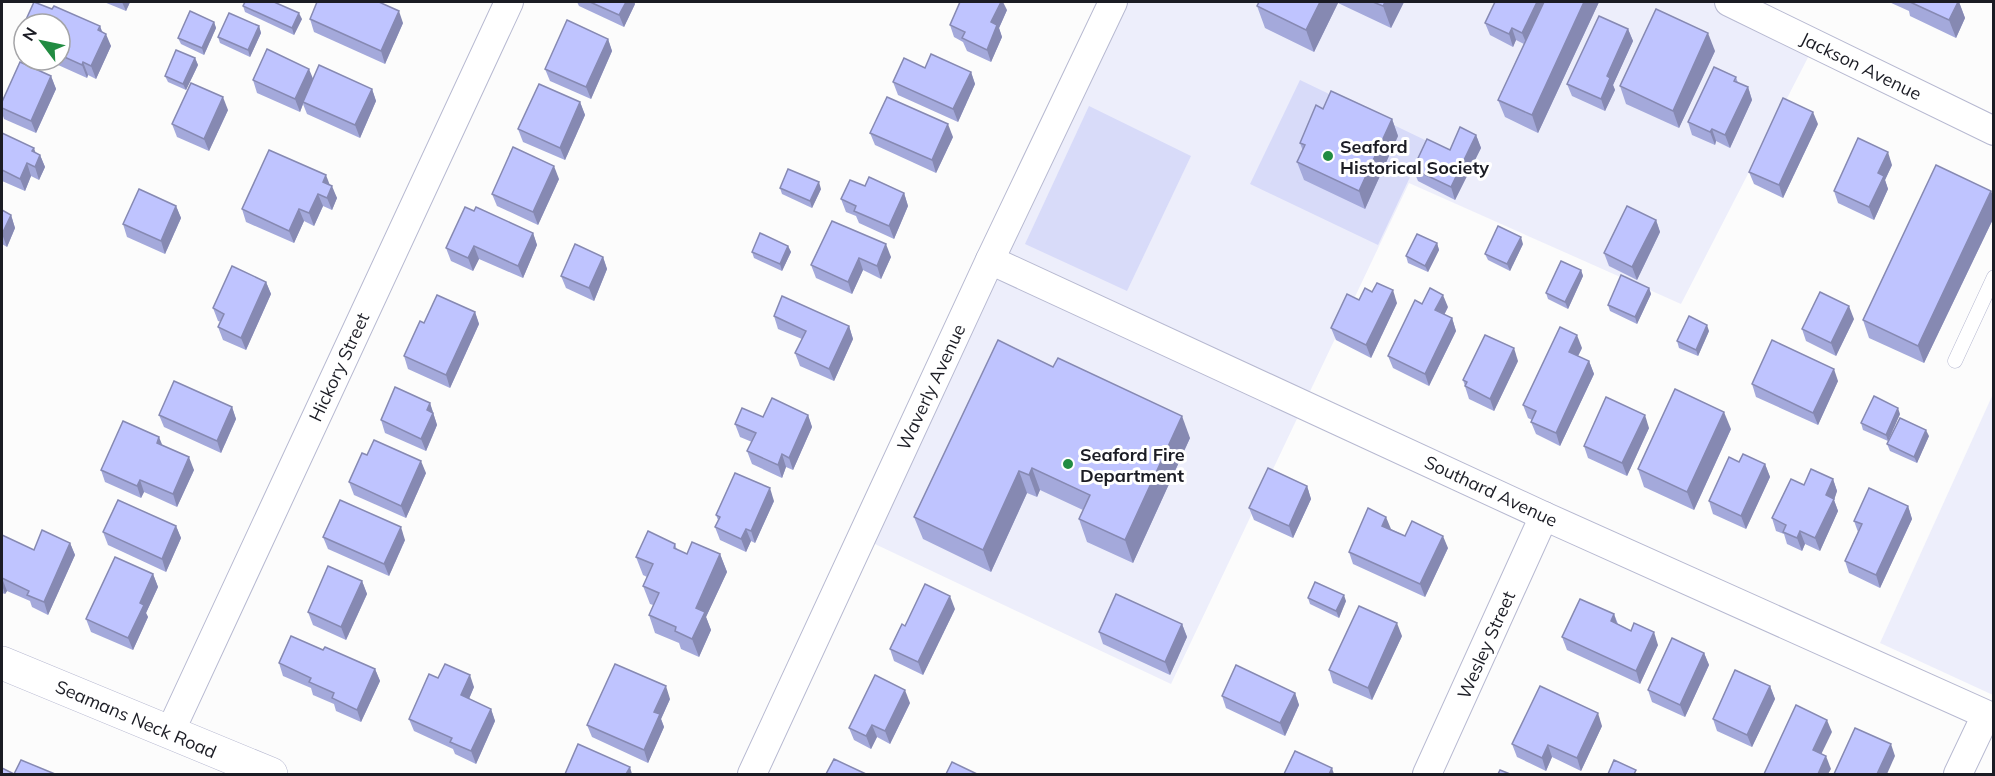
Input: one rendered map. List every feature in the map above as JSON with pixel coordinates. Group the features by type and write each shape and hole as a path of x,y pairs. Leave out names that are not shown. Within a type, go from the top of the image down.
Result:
{"street":[{"name":"Hickory Street","path":"170,732 509,2"},
{"name":"Waverly Avenue","path":"752,774 990,260 1113,2"},
{"name":"Jackson Avenue","path":"1729,2 1994,131"},
{"name":"Southard Avenue","path":"990,260 1544,516 1990,717"},
{"name":"Wesley Street","path":"1427,774 1544,516"},
{"name":"Seamans Neck Road","path":"2,663 271,774"},
{"path":"1958,774 1990,717"}],"lane":[{"path":"1954,361 1994,277"}],"shaded area":[{"path":"1106,2 1740,2 1818,38 1681,304 1409,183 1171,684 858,536"},
{"path":"1300,80 1427,141 1378,245 1250,184"},
{"path":"1089,106 1191,156 1127,291 1025,244"},
{"path":"1993,394 1993,695 1880,643"}],"building":[{"path":"34,2 52,9 54,6 68,12 29,12"},
{"path":"245,2 274,2 299,13 292,28 243,6"},
{"path":"317,2 379,2 399,11 381,51 310,19"},
{"path":"590,2 626,2 619,15"},
{"path":"960,2 1001,2 991,22 997,25 987,50 962,38 965,32 950,25"},
{"path":"1259,2 1320,2 1306,30 1257,6"},
{"path":"1373,2 1385,2 1383,6"},
{"path":"1495,2 1537,2 1522,33 1512,28 1509,34 1485,23"},
{"path":"1544,2 1584,2 1532,115 1498,100"},
{"path":"1910,2 1958,2 1949,20"},
{"path":"1656,9 1708,33 1673,111 1620,86"},
{"path":"190,11 214,22 202,48 178,38"},
{"path":"229,13 259,26 248,50 218,37"},
{"path":"72,14 100,26 98,30 106,34 91,66 83,62 82,65 72,60"},
{"path":"1599,16 1628,29 1607,76 1610,78 1601,99 1567,84"},
{"path":"567,20 608,39 586,87 545,69"},
{"path":"267,49 309,69 295,99 253,80"},
{"path":"176,50 195,58 183,84 165,76"},
{"path":"931,54 971,72 953,109 893,82 904,58 925,68"},
{"path":"319,65 372,89 355,125 303,102"},
{"path":"1714,67 1736,77 1734,81 1748,87 1725,135 1712,129 1710,132 1688,122"},
{"path":"16,72 42,72 51,76 31,121 2,108 2,102"},
{"path":"191,83 223,97 204,139 172,124"},
{"path":"539,84 580,102 560,148 518,129"},
{"path":"1331,91 1392,119 1359,191 1297,162 1305,145 1300,143 1316,105 1323,109"},
{"path":"887,97 948,124 932,160 870,133"},
{"path":"1783,98 1813,112 1779,185 1749,172"},
{"path":"1460,127 1476,135 1451,187 1413,169 1427,139 1450,150"},
{"path":"2,133 34,148 32,151 40,155 35,167 27,163 20,179 2,170"},
{"path":"1858,138 1888,152 1878,173 1884,176 1869,207 1834,191"},
{"path":"513,147 554,166 533,212 492,194"},
{"path":"269,150 326,175 323,182 332,186 327,198 318,194 309,213 299,209 289,231 242,209"},
{"path":"1936,165 1991,191 1918,346 1863,320"},
{"path":"788,169 819,182 810,201 780,188"},
{"path":"869,177 904,193 889,226 854,211 856,206 841,199 850,180 865,186"},
{"path":"139,189 176,206 161,241 123,224"},
{"path":"1627,206 1656,220 1632,267 1604,253"},
{"path":"465,207 474,211 476,207 533,233 518,266 474,246 468,258 446,248"},
{"path":"2,210 11,215 2,234"},
{"path":"832,221 886,244 877,266 859,258 848,282 811,265"},
{"path":"1498,226 1521,237 1507,264 1485,254"},
{"path":"760,233 788,246 780,264 752,252"},
{"path":"1417,234 1437,243 1425,266 1406,256"},
{"path":"575,244 603,257 589,288 561,276"},
{"path":"1561,261 1581,270 1565,302 1546,293"},
{"path":"232,266 266,282 241,338 218,327 224,314 213,308"},
{"path":"1621,275 1649,288 1635,317 1608,305"},
{"path":"1377,283 1393,290 1366,345 1331,328 1347,294 1359,300 1365,288 1372,292"},
{"path":"1430,288 1443,295 1435,310 1452,318 1425,374 1388,356 1415,300 1422,304"},
{"path":"1820,292 1849,306 1831,343 1802,329"},
{"path":"437,295 475,312 446,375 404,356 420,321 424,323"},
{"path":"782,296 849,326 829,369 795,353 806,331 774,316"},
{"path":"1689,316 1707,325 1696,350 1677,341"},
{"path":"1560,327 1577,335 1569,352 1589,361 1556,433 1531,422 1536,411 1523,405"},
{"path":"1485,335 1514,348 1490,399 1465,386 1467,382 1463,380"},
{"name":"Seaford Fire Department","path":"998,340 1053,367 1058,358 1182,416 1125,540 1079,519 1090,495 1032,468 1029,475 1019,471 983,550 914,517"},
{"path":"1772,340 1834,369 1813,413 1752,384"},
{"path":"174,381 232,407 217,441 159,415"},
{"path":"395,387 430,403 427,410 433,413 421,439 381,420"},
{"path":"1675,389 1724,412 1687,492 1638,469"},
{"path":"1874,396 1898,408 1886,435 1861,423"},
{"path":"1606,397 1645,415 1622,463 1584,446"},
{"path":"772,398 808,415 789,458 782,454 778,465 747,451 756,433 735,424 742,408 763,417"},
{"path":"1900,418 1926,430 1914,457 1887,444"},
{"path":"123,421 159,437 157,443 189,457 173,494 140,480 137,486 101,470"},
{"path":"374,440 421,461 401,506 349,482 362,453 367,455"},
{"path":"1743,454 1765,464 1741,516 1709,501 1729,457 1739,462"},
{"path":"1268,468 1307,486 1289,526 1249,508"},
{"path":"1811,469 1833,479 1826,495 1834,499 1815,538 1800,531 1797,538 1783,532 1786,525 1772,518 1791,479 1804,485"},
{"path":"735,473 770,488 751,531 746,529 741,539 715,527 720,517 716,515"},
{"path":"1869,488 1908,506 1876,575 1845,561 1862,524 1854,521"},
{"path":"118,500 176,526 162,559 103,532"},
{"path":"340,500 401,527 384,564 323,537"},
{"path":"1368,508 1386,517 1382,526 1405,536 1412,521 1443,536 1420,584 1349,552"},
{"path":"42,530 70,543 44,602 27,595 29,591 2,578 2,535 34,550"},
{"path":"648,531 675,544 674,548 687,554 692,542 720,554 696,608 705,612 692,639 675,631 676,627 649,615 659,593 643,586 653,564 636,557"},
{"path":"115,557 153,574 140,603 144,605 128,638 86,619"},
{"path":"328,566 362,581 341,627 308,612"},
{"path":"1315,582 1344,595 1336,611 1308,598"},
{"path":"925,584 950,596 918,662 890,649 902,624 905,626"},
{"path":"1116,594 1182,624 1165,662 1099,632"},
{"path":"1580,599 1614,614 1611,621 1631,631 1634,623 1654,632 1636,671 1562,637"},
{"path":"1359,606 1397,623 1368,688 1329,670"},
{"path":"291,636 323,650 325,647 375,669 357,710 332,698 334,693 309,682 311,678 279,663"},
{"path":"1672,638 1704,653 1680,705 1648,690"},
{"path":"445,664 470,675 461,695 491,709 471,751 450,742 452,738 409,719 429,674 438,678"},
{"path":"615,664 666,686 654,712 660,714 644,750 587,725"},
{"path":"1236,665 1295,693 1280,723 1222,696"},
{"path":"1735,670 1770,686 1747,735 1713,719"},
{"path":"875,675 905,690 885,731 872,725 866,736 849,728"},
{"path":"1540,686 1598,713 1577,758 1548,745 1542,758 1512,744"},
{"path":"1796,705 1827,720 1813,750 1826,756 1818,774 1764,774"},
{"path":"1855,728 1891,744 1877,774 1834,774"},
{"path":"578,744 630,767 626,774 565,774"},
{"path":"1295,751 1332,768 1329,774 1284,774"},
{"path":"834,759 866,774 826,774"},
{"path":"21,760 55,774 14,774"},
{"path":"1614,760 1636,770 1634,774 1608,774"},
{"path":"952,762 977,774 946,774"},
{"path":"2,768 14,774 2,774"},
{"path":"1500,770 1510,774 1498,774"}],"place":[{"name":"Seaford Historical Society","path":"1328,156"},
{"name":"Seaford Fire Department","path":"1068,464"}]}
